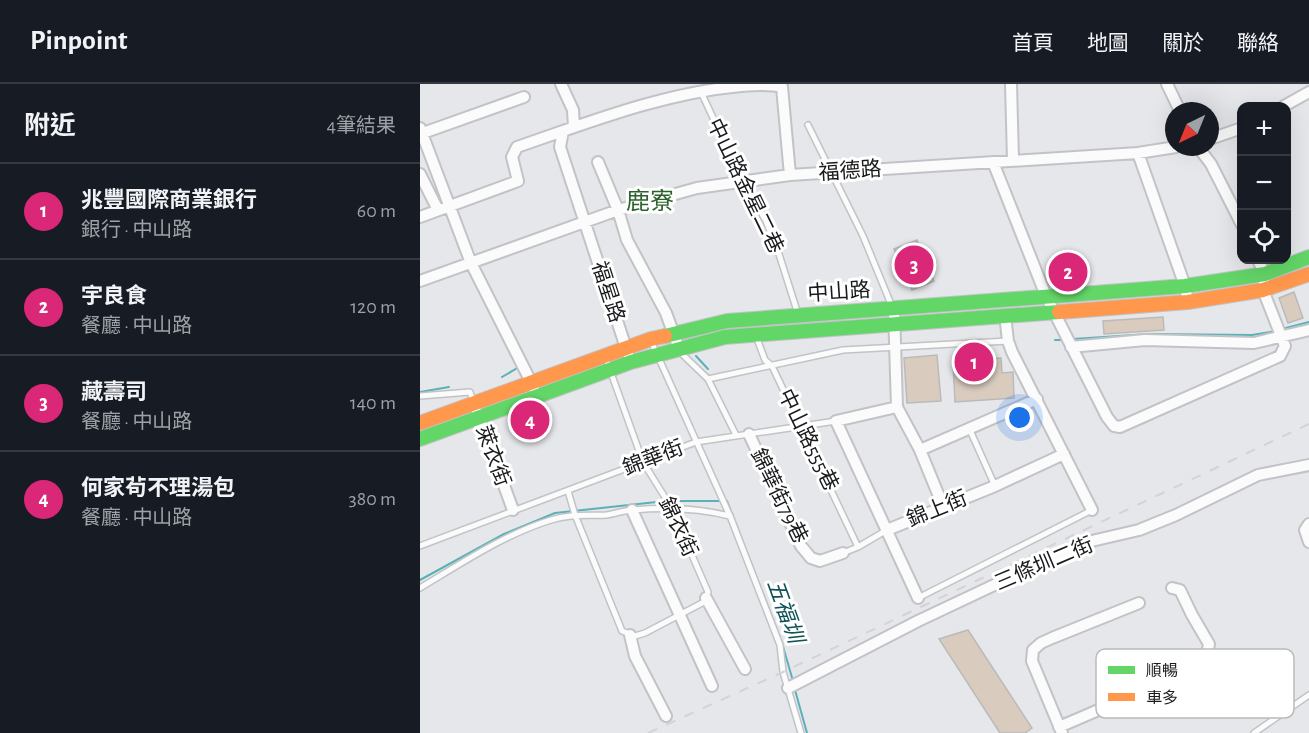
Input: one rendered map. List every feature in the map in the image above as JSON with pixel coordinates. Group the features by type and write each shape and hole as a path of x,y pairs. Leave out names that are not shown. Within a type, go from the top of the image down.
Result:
{"street":[{"path":"561,84 573,110 574,127"},
{"name":"中山路金星二巷","path":"450,206 518,181 512,157 517,147 677,95 758,84 784,86 790,175"},
{"path":"1011,84 1013,160"},
{"path":"1167,84 1176,102"},
{"path":"1291,102 1309,92"},
{"path":"524,97 422,130 471,263 539,397"},
{"path":"1219,136 1237,130"},
{"name":"福星路","path":"563,132 560,147 631,362"},
{"name":"福德路","path":"420,281 618,210 686,190 742,180 1138,153 1165,149"},
{"path":"1138,153 1185,286 1188,302"},
{"path":"1205,156 1237,215"},
{"path":"598,162 618,210 627,240 666,313 679,349"},
{"path":"993,162 1046,296 1107,417 1114,426 1120,427 1280,356 1285,346 1263,290 1265,274 1260,264"},
{"path":"420,174 438,210"},
{"path":"420,217 450,206"},
{"name":"中山路","path":"420,423 651,339 727,321 1185,286 1265,274 1309,257"},
{"name":"中山路","path":"420,439 631,362 725,337 1188,302 1263,290 1309,274"},
{"path":"894,310 897,407 920,450 943,506"},
{"path":"1005,315 1008,341 1092,510"},
{"path":"1071,347 1145,340 1254,343 1309,330"},
{"path":"920,450 1037,399"},
{"name":"萊衣街","path":"474,403 513,510"},
{"name":"錦華街","path":"836,421 897,407"},
{"name":"錦上街","path":"836,421 887,530 995,486 1064,454"},
{"name":"錦華街79巷","path":"749,434 801,546 811,558 820,561 843,553"},
{"name":"三條圳二街","path":"792,685 918,621 1083,543 1139,530 1176,515 1258,475 1309,465"},
{"name":"錦衣街","path":"632,510 712,686"},
{"path":"1307,527 1309,542"},
{"path":"887,530 918,598"},
{"path":"1172,588 1180,590 1209,644 1208,649"},
{"name":"錦衣街","path":"706,598 745,669"},
{"path":"1096,714 1061,730 1032,661 1033,650 1052,638 1139,603"},
{"path":"630,635 635,656 666,716"}],"lane":[{"name":"中山路金星二巷","path":"700,91 742,180 766,221 798,316"},
{"path":"808,125 863,236 894,310"},
{"name":"中山路555巷","path":"756,335 765,360 772,366 858,547"},
{"path":"651,339 730,516 780,645 783,672 792,685 801,733"},
{"path":"708,379 843,350 1008,341"},
{"path":"679,349 682,356 708,379 736,435"},
{"name":"錦衣街","path":"605,356 643,462 671,507 708,592 706,598"},
{"path":"420,396 470,392 474,403"},
{"name":"錦華街","path":"420,546 696,442 836,421"},
{"path":"969,428 995,486"},
{"path":"568,491 575,515 622,631 635,636 645,633 704,602 706,598"},
{"path":"420,588 504,539 551,520 575,515 607,515 632,510 671,507 730,516"},
{"path":"918,598 1092,510"},
{"path":"843,553 887,530"},
{"path":"1294,705 1309,695"},
{"path":"1254,733 1276,718"}],"building":[{"path":"917,240 934,281 912,290 894,249"},
{"path":"1294,292 1303,318 1288,323 1279,298"},
{"path":"1163,317 1164,330 1104,334 1103,321"},
{"path":"937,355 941,401 907,403 904,358"},
{"path":"1001,358 1002,373 1013,372 1014,398 955,402 953,361"},
{"path":"968,630 1032,728 1025,733 1000,733 939,639"}],"waterway":[{"path":"1282,329 1309,322"},
{"path":"1073,339 1150,334 1252,335 1277,331"},
{"path":"1055,340 1064,340"},
{"path":"696,356 708,369"},
{"path":"502,377 519,367"},
{"path":"420,392 449,387"},
{"path":"420,580 504,534 555,513 666,501 727,501 777,630"},
{"name":"五福圳","path":"782,643 793,681"},
{"name":"五福圳","path":"795,690 807,733"}],"railway":[{"path":"648,733 783,672 1309,424"}],"traffic: fast":[{"path":"665,336 727,321 1185,286 1265,274 1309,257"},
{"path":"420,439 631,362 725,337 1059,312"}],"traffic: slow":[{"path":"1059,312 1188,302 1263,290 1309,274"},
{"path":"420,423 651,339 665,336"}],"place":[{"name":"藏壽司","path":"914,265"},
{"name":"宇良食","path":"1068,272"},
{"name":"兆豐國際商業銀行","path":"974,362"},
{"name":"何家茍不理湯包","path":"530,420"}],"district":[{"name":"鹿寮","path":"650,202"}]}
